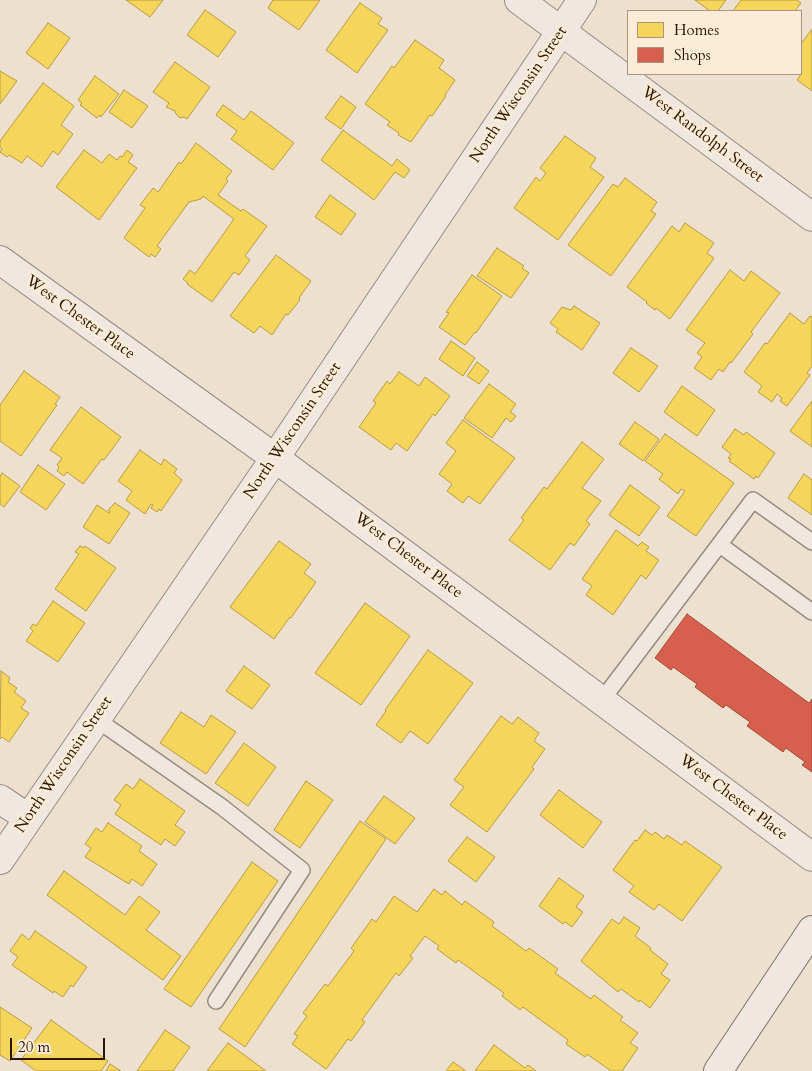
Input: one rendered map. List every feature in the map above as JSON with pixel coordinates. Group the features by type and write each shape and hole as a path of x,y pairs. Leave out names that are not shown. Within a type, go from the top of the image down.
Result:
{"street":[{"name":"West Randolph Street","path":"519,0 812,217"},
{"name":"North Wisconsin Street","path":"0,860 276,458 582,0"},
{"name":"West Chester Place","path":"0,260 276,458 812,857"},
{"path":"0,799 28,818"},
{"path":"718,1071 812,930"}],"lane":[{"path":"602,700 753,500 812,542"},
{"path":"720,545 812,612"},
{"path":"96,719 222,807 302,870 216,1000"}],"building: Homes":[{"path":"126,0 163,0 150,17"},
{"path":"273,0 320,0 299,30 268,8"},
{"path":"695,0 726,0 719,10 709,10"},
{"path":"741,0 797,0 801,3 796,10 734,10"},
{"path":"360,3 382,18 378,24 388,30 357,73 326,50"},
{"path":"205,10 236,32 218,57 187,35"},
{"path":"48,23 70,38 48,69 26,53"},
{"path":"812,29 812,91 797,80 802,75 802,43"},
{"path":"415,40 444,60 439,68 455,80 432,116 430,115 411,142 398,135 399,133 387,125 390,122 365,104 392,66 394,68"},
{"path":"175,62 210,87 187,119 184,117 180,118 175,111 166,107 169,103 153,92"},
{"path":"0,71 17,81 0,104"},
{"path":"95,76 119,94 101,117 100,115 97,118 80,105 82,103 78,100"},
{"path":"43,83 74,106 61,125 73,134 58,155 53,151 42,167 27,156 22,163 9,155 7,157 0,152 2,149 0,141"},
{"path":"124,90 148,106 132,128 109,112"},
{"path":"341,96 356,107 341,129 325,118"},
{"path":"223,105 244,120 251,111 294,143 273,170 231,139 237,131 216,115"},
{"path":"343,130 392,166 397,159 410,170 404,178 395,172 374,200 321,160"},
{"path":"565,136 596,158 590,167 604,177 558,240 514,208 536,177 540,181 546,173 540,168"},
{"path":"196,143 232,171 226,179 228,181 218,195 241,211 243,209 267,226 245,256 250,260 239,275 234,272 212,302 183,279 190,270 195,274 234,219 203,196 201,199 189,202 157,246 161,249 155,257 151,254 149,257 124,238 145,208 140,205 153,188 158,192 179,162 181,164"},
{"path":"84,150 102,163 109,154 117,160 127,150 133,155 128,162 137,168 99,220 56,187"},
{"path":"625,178 657,202 651,211 656,214 611,276 568,245 613,184 618,187"},
{"path":"330,195 356,214 341,235 315,217"},
{"path":"685,223 714,243 707,253 714,258 670,319 656,308 655,310 627,287 672,226 679,232"},
{"path":"497,248 524,266 522,268 529,273 511,298 477,276"},
{"path":"276,255 311,281 299,298 300,300 288,315 286,314 272,335 260,326 254,333 230,316"},
{"path":"730,270 744,281 751,271 780,293 731,363 723,372 719,369 711,380 694,368 702,357 697,353 705,343 686,330"},
{"path":"472,275 502,296 476,333 465,345 439,327 449,313 446,312"},
{"path":"574,306 600,323 582,350 556,332 558,329 550,323 562,307 571,310"},
{"path":"790,313 804,324 810,316 812,317 812,366 807,373 810,375 787,406 780,401 782,398 777,394 772,402 758,392 762,386 744,372"},
{"path":"451,341 475,358 463,376 439,359"},
{"path":"631,348 658,366 639,392 613,373"},
{"path":"477,362 489,371 479,384 467,376"},
{"path":"24,371 60,397 55,404 57,405 21,456 0,441 0,405"},
{"path":"399,372 419,386 425,377 450,396 435,416 433,414 407,451 396,443 391,450 359,427 376,403 373,401 387,381 390,384"},
{"path":"489,384 516,404 510,412 516,416 511,422 506,418 492,438 464,418"},
{"path":"682,386 715,410 697,436 664,412"},
{"path":"812,401 812,447 790,431"},
{"path":"81,407 121,437 83,484 67,472 64,476 57,471 59,467 57,465 62,458 50,450"},
{"path":"463,420 515,458 480,504 468,496 463,503 447,491 452,484 439,474 456,451 446,443"},
{"path":"635,422 659,439 643,461 619,444"},
{"path":"735,429 744,435 746,432 775,453 758,478 756,476 754,479 729,461 731,459 728,458 731,454 722,447"},
{"path":"665,434 734,483 696,536 667,516 685,491 681,489 678,494 659,479 663,474 645,461"},
{"path":"582,442 604,459 582,488 601,501 586,521 590,524 574,546 570,543 550,570 509,540 524,520 521,518 544,487 547,489"},
{"path":"140,450 161,465 164,459 177,469 174,473 182,480 161,511 159,509 157,512 151,508 153,505 151,504 145,514 126,500 132,491 118,481"},
{"path":"38,465 65,484 46,510 20,492"},
{"path":"2,473 20,486 4,507 0,504 0,477"},
{"path":"804,474 812,480 812,515 788,498"},
{"path":"630,485 660,507 639,536 609,515"},
{"path":"115,503 130,513 109,544 83,527 97,505 109,513 110,511 108,510"},
{"path":"616,530 638,546 642,542 649,547 646,551 659,560 646,579 641,575 613,615 586,595 592,586 582,579"},
{"path":"279,541 311,564 304,573 316,582 274,639 230,607"},
{"path":"80,546 84,548 85,546 116,568 86,611 55,589 79,554 75,552"},
{"path":"53,601 85,623 58,662 26,641 33,631 30,628 33,624 36,626"},
{"path":"365,603 410,636 361,705 315,673"},
{"path":"428,650 473,683 428,744 410,731 401,743 376,725"},
{"path":"244,666 270,685 252,709 226,691"},
{"path":"1,671 10,678 8,682 17,688 14,692 26,701 21,708 29,713 9,742 2,737 0,739"},
{"path":"181,712 204,727 211,715 236,732 206,774 160,743"},
{"path":"501,716 512,724 518,717 539,733 534,741 545,749 532,767 534,769 487,832 450,805 464,787 454,780"},
{"path":"244,743 276,767 248,806 215,783"},
{"path":"140,779 185,811 175,825 185,832 175,846 165,839 161,845 115,814 121,805 114,800 126,784 133,789"},
{"path":"306,781 333,800 300,848 274,830"},
{"path":"559,790 602,822 583,848 540,815"},
{"path":"384,796 415,818 395,844 365,822"},
{"path":"360,821 386,839 245,1047 219,1029"},
{"path":"108,823 142,846 139,851 157,864 142,886 132,879 129,884 85,857 91,848 85,844 96,828 102,832"},
{"path":"645,830 652,835 655,832 664,839 667,835 682,845 685,841 722,867 682,921 659,904 654,910 629,892 634,886 613,870 635,840 637,841"},
{"path":"467,837 495,857 476,882 448,861"},
{"path":"252,862 278,881 191,1007 164,989"},
{"path":"64,871 125,915 139,896 160,912 146,930 181,956 163,980 47,895"},
{"path":"559,878 584,896 576,907 583,912 572,927 565,922 563,924 539,906"},
{"path":"434,889 442,895 445,891 462,905 465,901 494,922 492,926 526,951 529,948 558,969 555,973 591,999 594,995 623,1017 620,1020 638,1033 630,1043 638,1048 622,1071 611,1071 587,1054 585,1057 566,1044 568,1040 523,1007 520,1010 502,996 504,993 458,960 456,963 437,949 439,946 425,936 410,956 413,958 399,976 396,973 362,1020 365,1022 351,1041 348,1039 326,1069 292,1044 298,1036 294,1034 307,1016 303,1013 325,984 328,986 354,951 351,948 372,919 376,922 394,896 417,912"},
{"path":"624,917 640,928 635,936 668,964 661,974 670,980 650,1008 621,989 618,992 581,961 612,919 619,924"},
{"path":"35,931 87,967 73,987 71,985 63,997 54,991 53,993 12,965 18,957 10,951 22,934 29,940"},
{"path":"0,1007 32,1028 10,1061 0,1055"},
{"path":"51,1020 108,1061 101,1071 36,1071 21,1060"},
{"path":"165,1030 190,1047 173,1071 137,1071"},
{"path":"228,1043 266,1071 207,1071"},
{"path":"494,1045 525,1068 528,1065 536,1071 475,1071"},
{"path":"453,1062 466,1071 446,1071"},
{"path":"110,1064 121,1071 106,1071"}],"building: Shops":[{"path":"687,614 809,703 812,699 812,772 802,765 805,762 786,748 783,752 747,726 750,722 726,705 723,708 695,687 697,684 673,667 671,670 655,658"}]}
